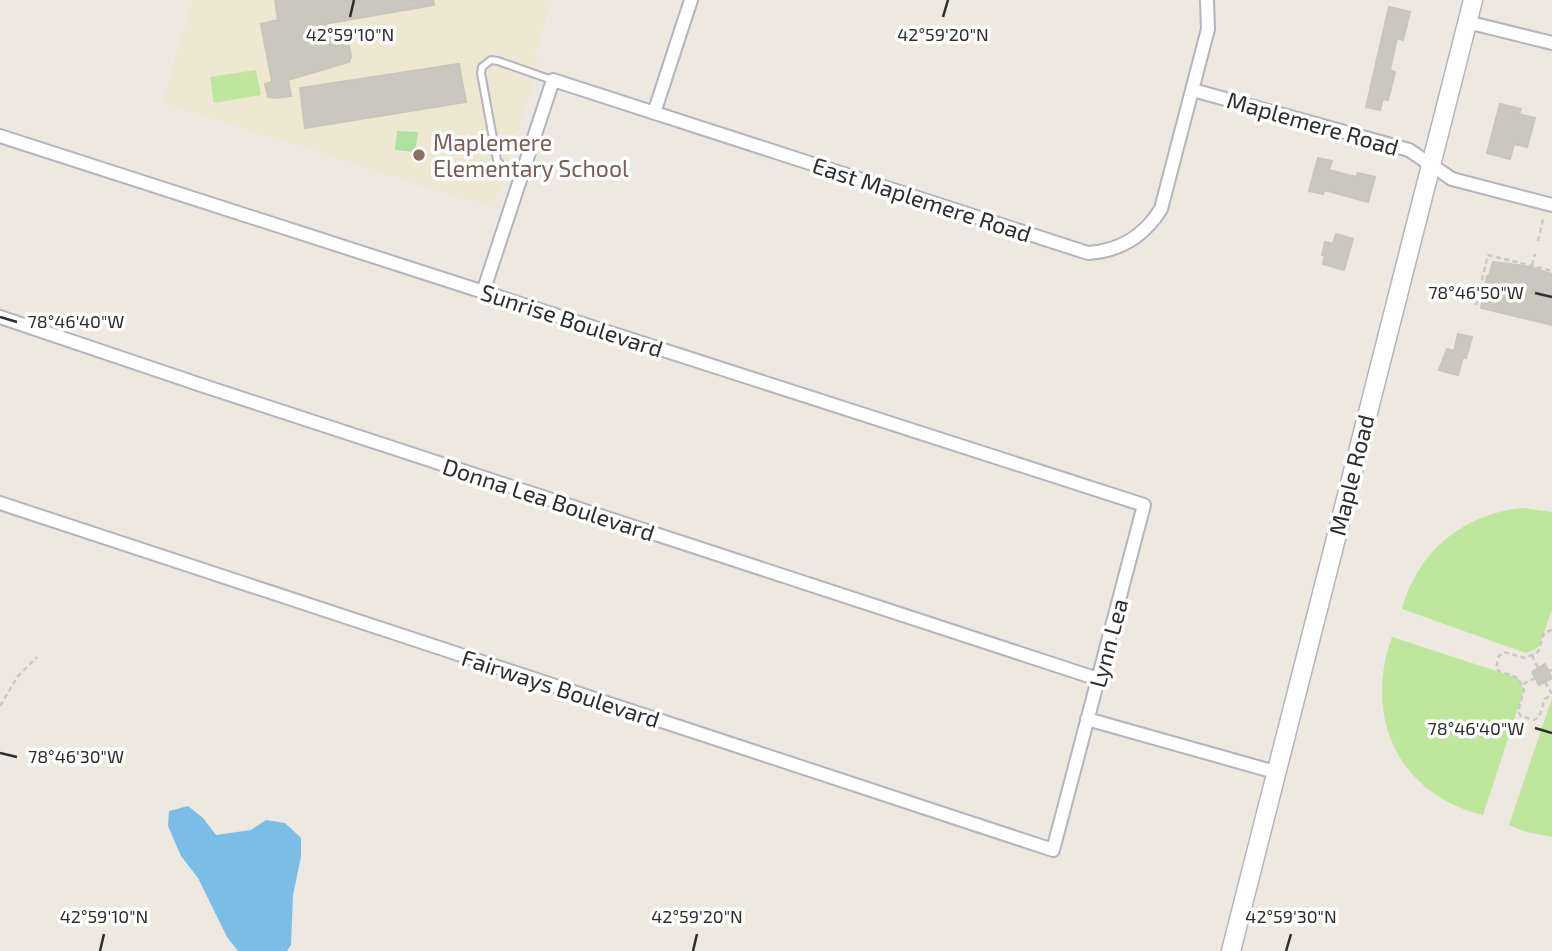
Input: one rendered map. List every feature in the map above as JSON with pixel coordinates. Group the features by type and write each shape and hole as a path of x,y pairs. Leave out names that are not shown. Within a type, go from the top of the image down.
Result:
{"main road":[{"name":"Maple Road","path":"1231,951 1473,0"}],"street":[{"path":"654,113 691,0"},
{"name":"East Maplemere Road","path":"553,80 1088,253 1131,242 1153,221 1161,209 1208,29 1207,0"},
{"path":"1467,22 1552,43"},
{"path":"483,292 553,80"},
{"name":"Maplemere Road","path":"1193,90 1409,150 1452,179 1552,205"},
{"name":"Sunrise Boulevard","path":"0,136 1144,505"},
{"name":"Donna Lea Boulevard","path":"0,317 1098,679"},
{"name":"Fairways Boulevard","path":"0,503 1053,850 1072,780"},
{"name":"Lynn Lea","path":"1072,780 1144,505"},
{"path":"1087,719 1275,772"}],"lane":[{"path":"522,175 504,169 497,160 482,67 491,60 498,61 553,80"}],"path":[{"path":"1538,241 1544,219"},
{"path":"1532,267 1535,254"},
{"path":"1476,304 1488,255 1552,271"},
{"path":"1478,295 1484,297"},
{"path":"1545,681 1552,695 1545,699 1539,717 1528,719 1518,711 1524,690 1518,678 1496,668 1503,652 1525,658 1538,652 1545,633 1552,631"},
{"path":"1532,655 1538,668"},
{"path":"0,706 18,676 37,657"},
{"path":"1522,685 1535,678"}],"shaded area":[{"name":"Maplemere Elementary School","path":"193,0 552,0 533,59 540,62 493,208 162,102"}],"green space":[{"path":"256,70 261,95 214,103 210,77"},
{"path":"397,131 418,132 415,152 395,150"},
{"path":"1523,508 1552,512 1552,609 1539,647 1526,653 1402,609 1419,570 1431,553 1446,539 1481,518 1501,511"},
{"path":"1392,637 1518,678 1524,690 1483,815 1453,805 1429,790 1409,771 1395,748 1386,723 1382,696 1384,667"},
{"path":"1552,698 1552,837 1509,825"}],"water":[{"path":"188,806 203,818 216,835 251,830 266,820 285,823 301,838 301,857 293,895 291,945 287,951 238,951 227,937 198,878 181,856 168,826 169,811"}],"building":[{"path":"275,0 433,0 434,5 324,24 348,39 351,57 349,62 288,80 291,96 275,98 268,97 265,84 272,82 261,24 278,20"},
{"path":"1389,7 1410,12 1403,40 1397,38 1390,70 1395,72 1388,100 1383,99 1380,110 1366,107"},
{"path":"459,64 466,102 305,128 300,88"},
{"path":"1500,104 1521,109 1519,114 1535,118 1527,147 1514,144 1510,159 1487,153"},
{"path":"1318,158 1332,161 1329,170 1356,177 1358,173 1375,177 1368,202 1324,190 1323,194 1309,191"},
{"path":"1336,234 1353,239 1344,270 1323,264 1325,242 1333,244"},
{"path":"1493,262 1526,266 1552,274 1552,325 1481,308 1487,276"},
{"path":"1458,334 1472,337 1458,375 1439,370 1447,349 1454,351"},
{"path":"1545,664 1552,678 1539,685 1532,672"}],"place":[{"name":"Maplemere Elementary School","path":"419,155"}]}
